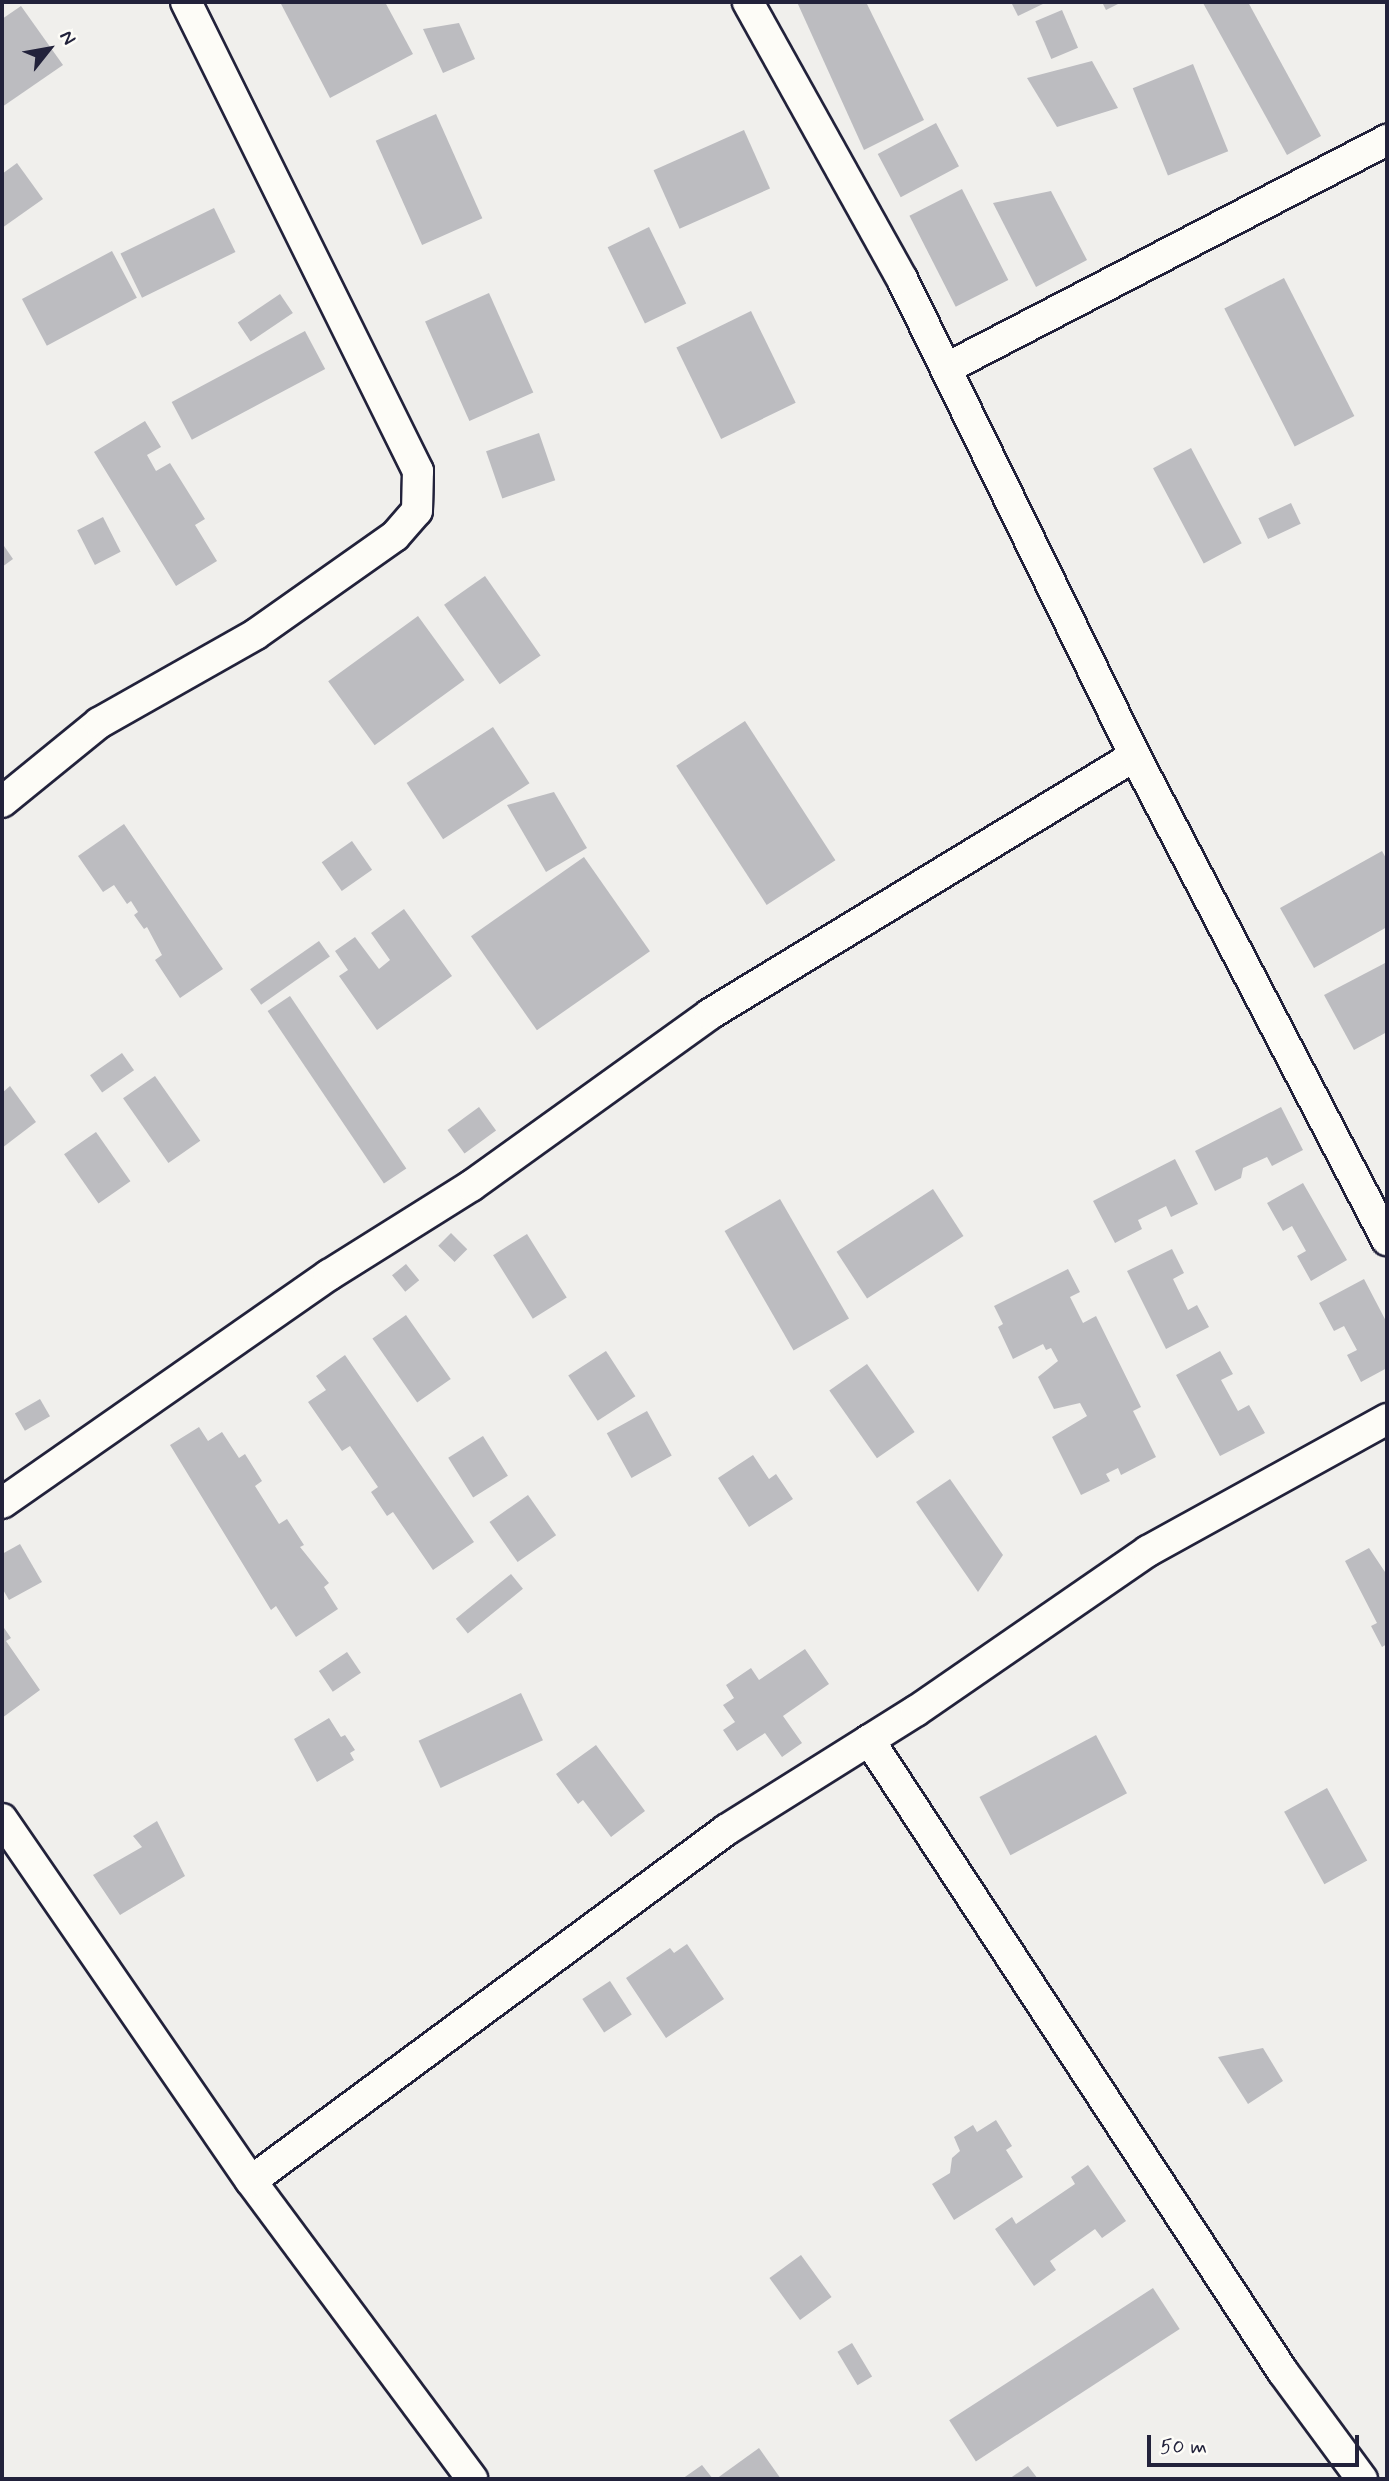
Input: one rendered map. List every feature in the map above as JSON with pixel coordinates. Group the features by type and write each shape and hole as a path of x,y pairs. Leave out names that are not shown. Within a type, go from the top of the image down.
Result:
{"street":[{"path":"2,802 99,723 288,611 395,536 417,511 418,471 186,2"},
{"path":"748,2 947,368 1135,757 1387,1240"},
{"path":"947,368 1387,141"},
{"path":"2,1503 329,1275 471,1186 710,1014 1135,757"},
{"path":"251,2181 726,1830 869,1740 1148,1551 1387,1419"},
{"path":"869,1740 1283,2372 1362,2479"},
{"path":"2,1819 251,2181 472,2479"}],"building":[{"path":"280,2 385,2 413,54 330,98"},
{"path":"797,2 866,2 924,120 864,150"},
{"path":"1011,2 1047,2 1018,16"},
{"path":"1102,2 1122,2 1106,10"},
{"path":"1248,2 1321,136 1287,155 1203,3"},
{"path":"21,6 63,65 2,107 2,19"},
{"path":"1062,10 1078,48 1051,59 1035,21"},
{"path":"459,23 475,59 443,73 423,29"},
{"path":"1092,61 1118,108 1057,127 1027,78"},
{"path":"1193,64 1228,151 1168,176 1133,88"},
{"path":"436,114 482,218 422,245 376,141"},
{"path":"936,123 959,166 901,197 878,154"},
{"path":"744,130 770,188 680,229 654,170"},
{"path":"17,163 43,199 2,228 2,174"},
{"path":"962,189 1008,280 956,307 909,216"},
{"path":"1051,191 1087,260 1036,287 993,203"},
{"path":"214,208 235,252 142,298 121,254"},
{"path":"649,227 686,303 645,324 608,247"},
{"path":"112,251 137,298 47,346 22,299"},
{"path":"1284,278 1354,416 1295,447 1224,308"},
{"path":"489,293 533,393 469,421 425,321"},
{"path":"280,294 293,313 251,342 238,323"},
{"path":"751,311 796,403 721,439 676,347"},
{"path":"305,331 325,369 192,440 172,402"},
{"path":"145,421 161,447 147,455 156,471 170,463 205,519 195,525 217,561 176,586 94,452"},
{"path":"539,433 555,480 502,499 486,451"},
{"path":"1191,448 1242,543 1204,564 1153,468"},
{"path":"1291,503 1301,524 1268,539 1258,518"},
{"path":"103,517 121,552 95,565 77,530"},
{"path":"2,543 13,559 2,567"},
{"path":"485,576 541,655 500,684 444,605"},
{"path":"418,616 464,680 375,745 328,681"},
{"path":"745,721 835,860 767,905 676,766"},
{"path":"493,727 529,783 443,839 407,783"},
{"path":"554,792 587,848 546,872 507,805"},
{"path":"124,824 223,969 180,998 155,960 162,955 147,927 144,929 134,915 138,912 131,901 127,904 114,885 103,892 78,856"},
{"path":"352,841 372,870 342,891 322,862"},
{"path":"1382,851 1387,860 1387,927 1314,968 1280,908"},
{"path":"584,857 650,951 537,1030 471,936"},
{"path":"404,909 452,976 377,1030 339,976 348,970 335,951 355,937 379,969 390,960 371,933"},
{"path":"319,941 330,957 261,1005 250,989"},
{"path":"1387,962 1387,1032 1354,1050 1324,995"},
{"path":"290,996 406,1168 384,1184 268,1011"},
{"path":"122,1053 134,1070 102,1093 90,1075"},
{"path":"155,1076 200,1141 168,1163 123,1098"},
{"path":"10,1086 36,1122 2,1148 2,1093"},
{"path":"479,1107 496,1130 464,1153 447,1130"},
{"path":"1281,1107 1303,1150 1272,1166 1267,1157 1243,1168 1241,1178 1215,1191 1195,1151"},
{"path":"96,1132 130,1181 98,1204 64,1154"},
{"path":"1175,1159 1198,1204 1171,1217 1166,1206 1138,1220 1142,1229 1115,1243 1093,1201"},
{"path":"1303,1183 1347,1260 1311,1281 1297,1256 1306,1251 1292,1226 1283,1231 1267,1203"},
{"path":"933,1189 963,1236 867,1299 837,1252"},
{"path":"780,1199 849,1319 794,1351 725,1231"},
{"path":"451,1233 467,1249 455,1262 438,1246"},
{"path":"527,1234 567,1298 533,1319 493,1255"},
{"path":"1172,1249 1184,1273 1173,1279 1188,1310 1197,1305 1209,1327 1166,1349 1127,1271"},
{"path":"406,1264 419,1280 405,1292 392,1275"},
{"path":"1068,1269 1080,1292 1070,1297 1083,1323 1096,1316 1141,1407 1133,1411 1156,1457 1121,1475 1118,1468 1106,1474 1110,1481 1081,1495 1052,1437 1087,1416 1080,1403 1054,1409 1038,1377 1058,1361 1051,1348 1046,1350 1043,1344 1013,1359 998,1327 1003,1324 994,1306"},
{"path":"1364,1279 1387,1323 1387,1368 1361,1382 1347,1355 1357,1350 1344,1326 1334,1331 1319,1303"},
{"path":"406,1315 451,1379 417,1402 372,1339"},
{"path":"606,1351 635,1396 598,1421 568,1376"},
{"path":"1220,1351 1233,1374 1221,1380 1238,1411 1249,1405 1265,1433 1220,1456 1176,1375"},
{"path":"345,1355 474,1542 433,1570 393,1512 387,1516 371,1492 378,1487 350,1446 342,1451 308,1402 326,1390 316,1376"},
{"path":"867,1364 915,1432 877,1458 829,1390"},
{"path":"40,1399 50,1416 25,1431 15,1414"},
{"path":"647,1411 672,1456 631,1478 607,1433"},
{"path":"199,1427 208,1441 222,1432 239,1458 245,1454 262,1481 255,1486 279,1524 287,1519 304,1545 300,1547 329,1583 324,1587 338,1609 296,1637 276,1606 271,1610 170,1445"},
{"path":"483,1436 508,1476 473,1498 448,1458"},
{"path":"753,1455 769,1479 776,1474 793,1499 749,1527 718,1478"},
{"path":"950,1479 1003,1555 978,1592 916,1502"},
{"path":"528,1495 556,1535 518,1562 489,1522"},
{"path":"20,1544 42,1582 9,1600 2,1588 2,1554"},
{"path":"1369,1548 1387,1575 1387,1644 1382,1647 1371,1626 1377,1623 1345,1561"},
{"path":"511,1574 523,1589 468,1633 456,1619"},
{"path":"2,1625 11,1638 6,1641 40,1690 2,1718"},
{"path":"805,1649 829,1684 783,1716 802,1743 782,1757 765,1733 737,1751 723,1730 735,1722 723,1705 734,1698 726,1685 751,1668 759,1680"},
{"path":"347,1652 361,1673 333,1692 319,1671"},
{"path":"521,1693 543,1740 441,1788 419,1741"},
{"path":"329,1718 341,1737 345,1735 355,1750 350,1753 354,1760 317,1782 294,1739"},
{"path":"1096,1735 1127,1793 1010,1855 979,1797"},
{"path":"596,1745 645,1811 611,1837 583,1800 578,1804 556,1774"},
{"path":"1327,1788 1367,1861 1324,1884 1284,1812"},
{"path":"157,1821 185,1876 120,1915 93,1875 142,1847 133,1836"},
{"path":"687,1944 724,1999 666,2038 626,1978 670,1948 674,1953"},
{"path":"610,1981 632,2015 604,2033 582,1999"},
{"path":"1263,2048 1283,2081 1248,2104 1218,2057"},
{"path":"996,2120 1012,2146 1006,2150 1023,2177 954,2220 932,2184 950,2173 952,2158 960,2151 954,2137 973,2125 977,2132"},
{"path":"1088,2165 1126,2221 1102,2238 1095,2229 1050,2261 1056,2270 1034,2286 995,2229 1012,2217 1016,2224 1075,2184 1071,2177"},
{"path":"801,2255 832,2297 800,2320 769,2278"},
{"path":"1153,2288 1180,2329 976,2461 949,2420"},
{"path":"852,2343 872,2376 858,2385 837,2352"},
{"path":"759,2448 781,2479 716,2479"},
{"path":"702,2465 713,2479 682,2479"},
{"path":"1028,2466 1038,2479 1009,2479"}]}
